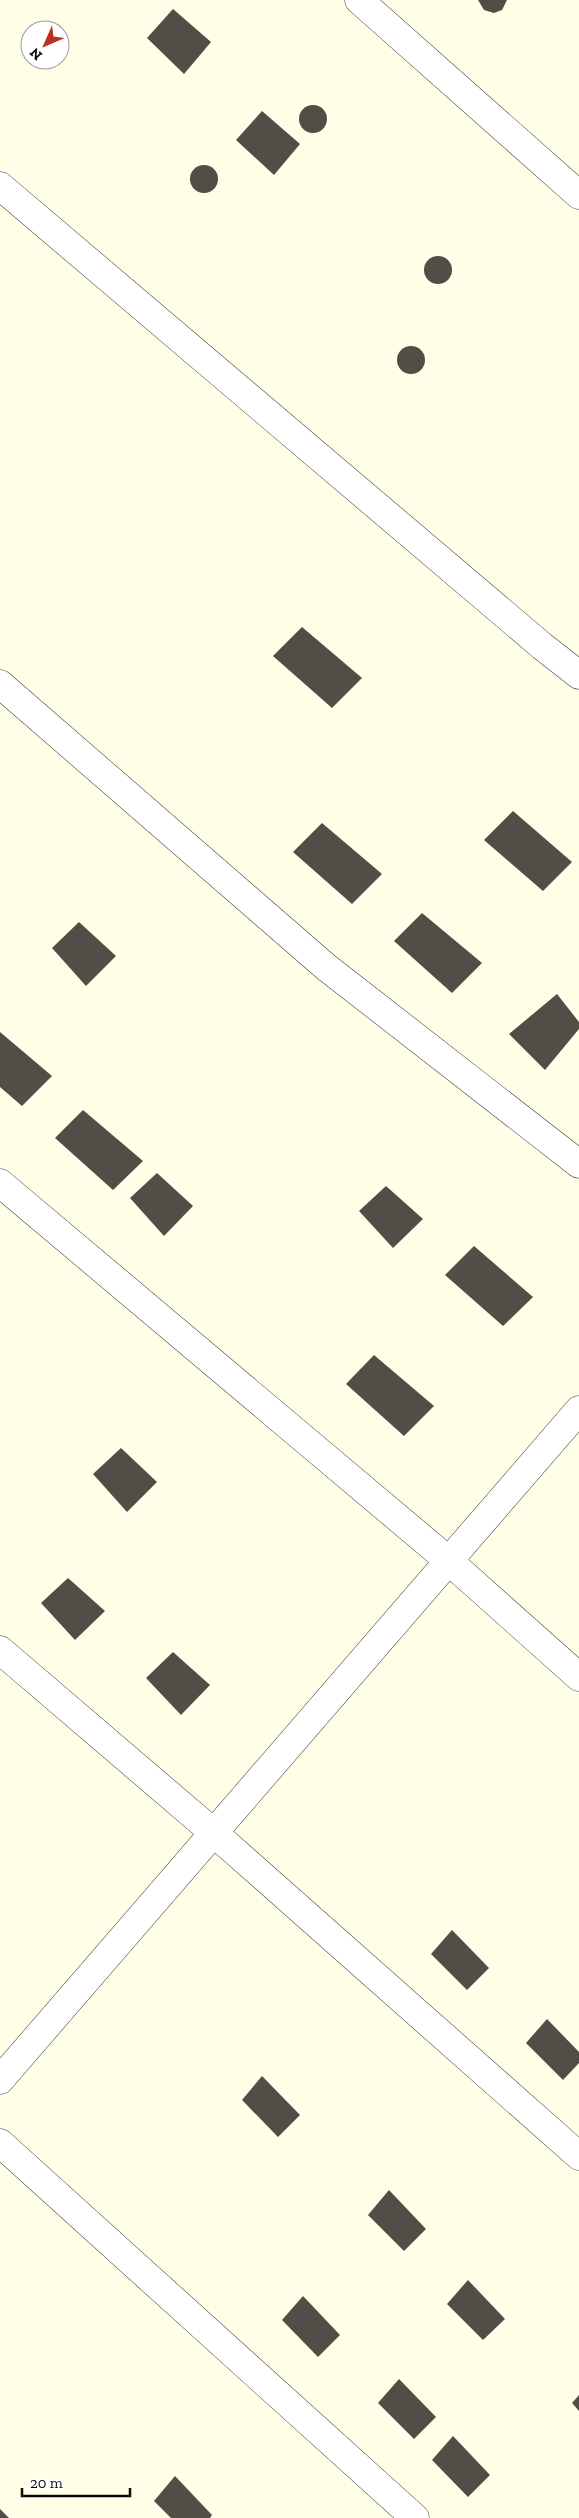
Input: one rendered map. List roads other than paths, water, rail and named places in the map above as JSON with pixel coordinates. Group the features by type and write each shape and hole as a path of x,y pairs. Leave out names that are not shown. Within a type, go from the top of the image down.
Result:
{"street":[{"path":"359,0 579,194"},
{"path":"0,186 542,646 579,675"},
{"path":"0,684 326,967 579,1164"},
{"path":"0,1183 449,1561 579,1676"},
{"path":"0,2080 579,1410"},
{"path":"0,1650 214,1833 579,2156"},
{"path":"0,2143 415,2518"}]}
